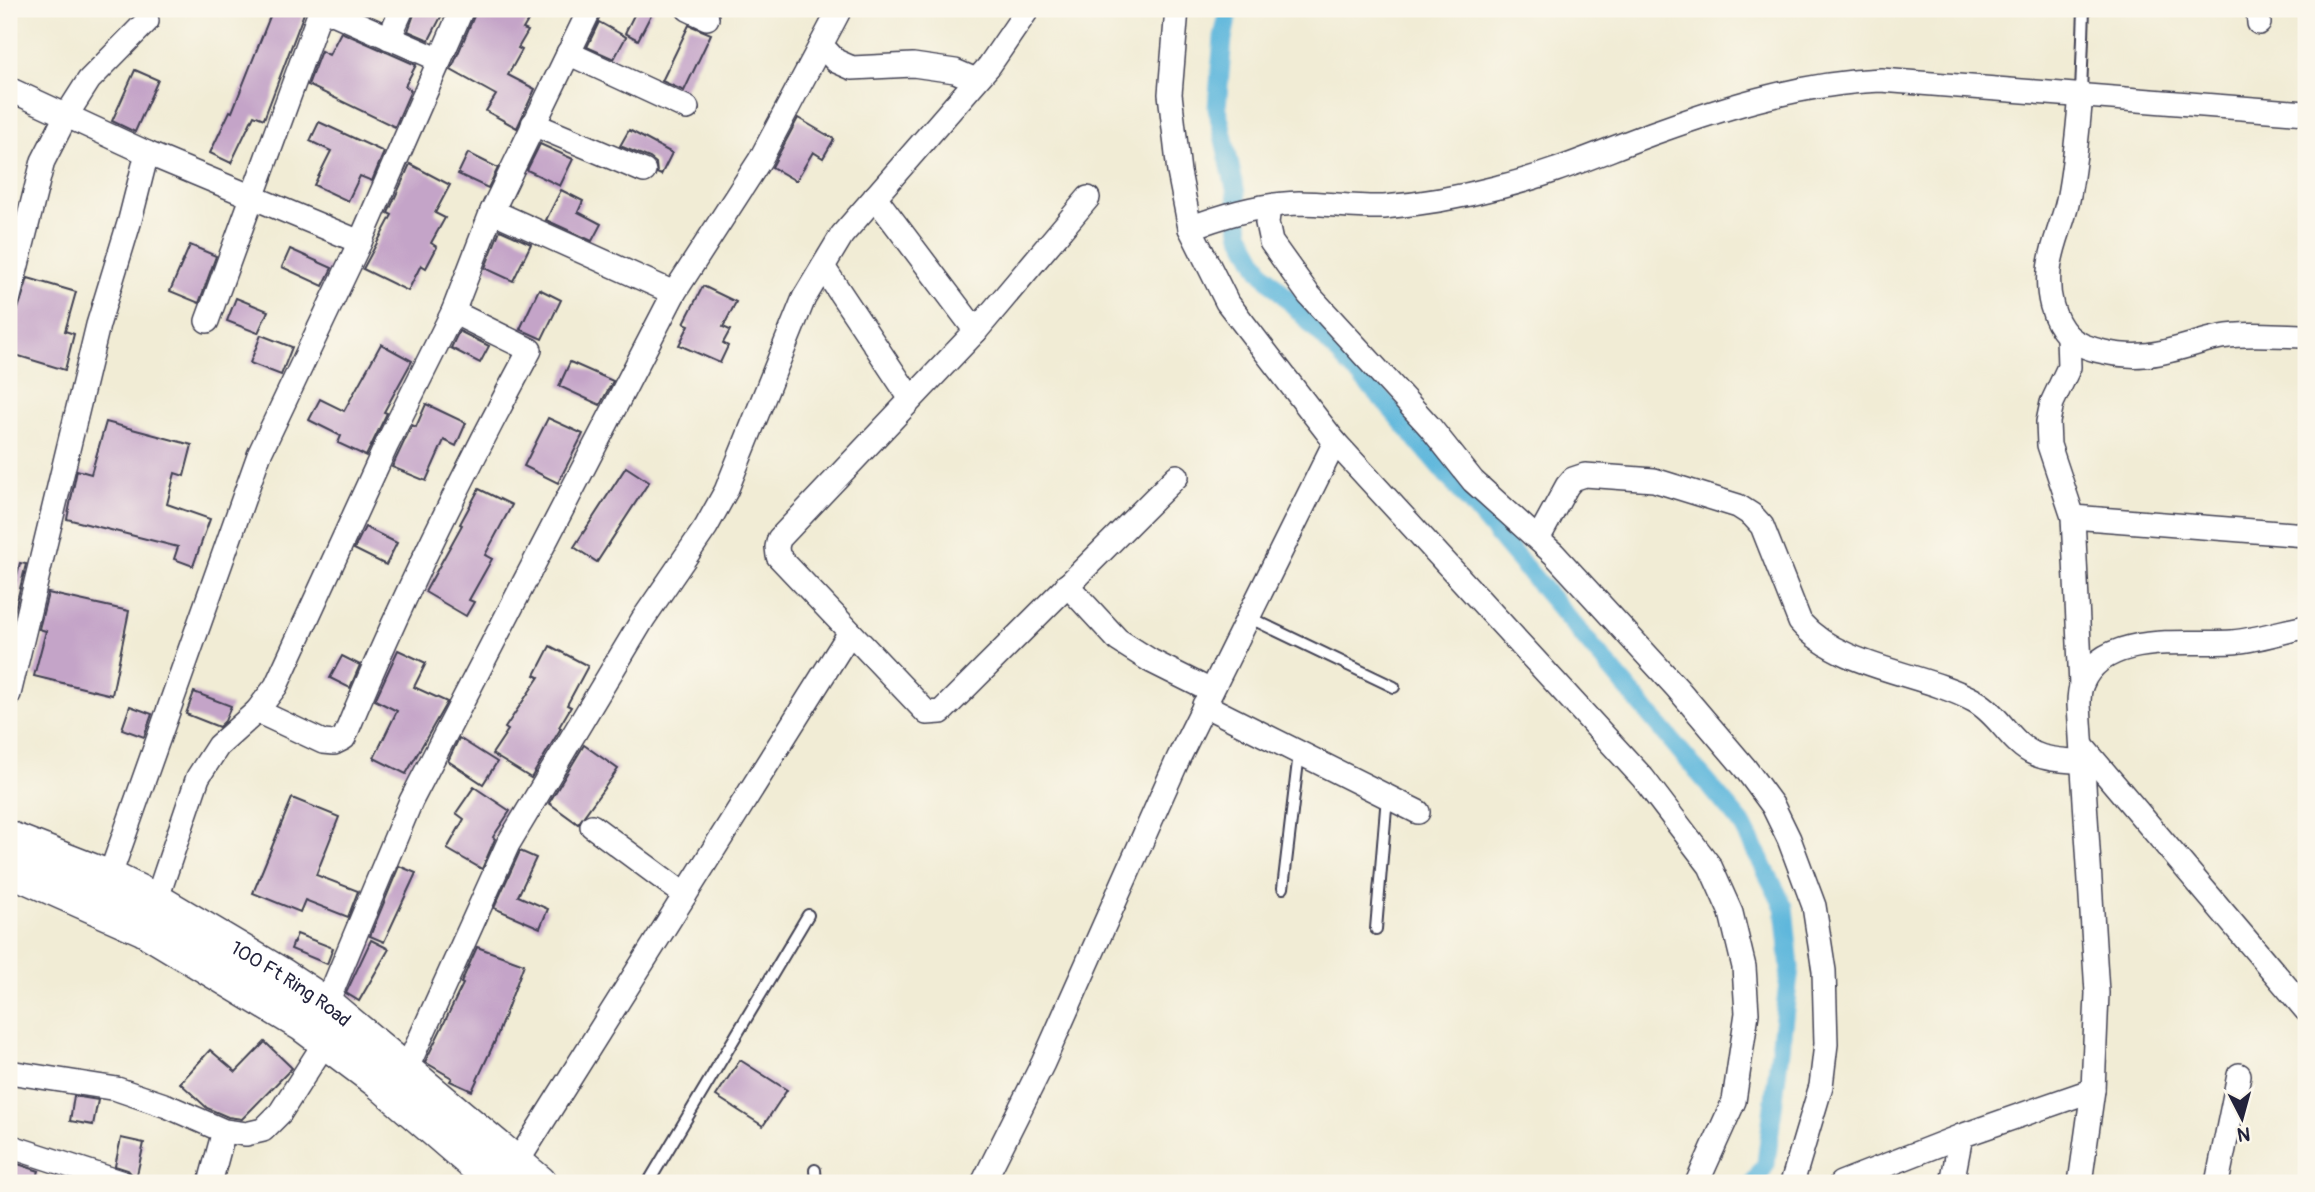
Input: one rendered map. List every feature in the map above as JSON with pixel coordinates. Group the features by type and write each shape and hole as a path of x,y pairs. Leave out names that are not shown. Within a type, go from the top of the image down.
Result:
{"main road":[{"name":"100 Ft Ring Road","path":"9,839 109,878 156,901 243,951 326,1006 406,1070 501,1174"},
{"name":"100 Ft Ring Road","path":"9,867 144,928 303,1024 501,1174"}],"street":[{"path":"207,321 251,196 323,9 440,60"},
{"path":"389,38 402,9"},
{"path":"109,878 259,455 360,242 462,9"},
{"path":"156,901 198,777 218,746 257,711 276,687 387,444 453,312 492,211 590,9"},
{"path":"326,1006 411,801 674,293 760,160 840,9"},
{"path":"406,1070 508,844 643,619 706,527 726,491 804,298 842,234 989,66 1028,9"},
{"path":"1177,9 1170,94 1179,172 1227,302 1335,442 1643,778 1710,866 1731,913 1744,967 1747,1013 1734,1101 1698,1183"},
{"path":"9,297 43,161 66,116 89,80 147,21"},
{"path":"821,45 836,61 852,68 913,65 955,71 976,80"},
{"path":"568,53 687,108"},
{"path":"1197,225 1263,207 1297,203 1380,207 1413,204 1501,187 1727,109 1798,89 1842,82 1881,80 2306,113"},
{"path":"9,89 147,153 360,242"},
{"path":"2080,1183 2093,1090 2096,993 2079,705 2081,686 2073,517 2049,445 2048,422 2052,403 2069,367 2068,337 2049,298 2049,270 2053,244 2067,202 2081,94"},
{"path":"533,124 644,171"},
{"path":"9,694 97,325 130,220 147,153"},
{"path":"875,197 976,331"},
{"path":"1088,198 976,331 779,539 778,556 849,634 927,713 934,714 941,712 1177,476"},
{"path":"1263,207 1271,242 1309,295 1430,427 1473,481 1538,539 1677,688 1745,768 1773,806 1814,905 1825,971 1826,1044 1821,1086 1792,1183"},
{"path":"492,211 674,293"},
{"path":"823,267 911,399"},
{"path":"257,711 323,742 334,743 344,738 383,647 491,422 530,350 453,312"},
{"path":"2068,337 2087,347 2120,356 2142,356 2170,352 2221,337 2306,336"},
{"path":"983,1183 1043,1063 1179,757 1335,442"},
{"path":"1538,539 1567,486 1573,479 1584,475 1654,480 1738,506 1752,514 1762,526 1800,622 1810,633 1831,647 1879,667 1950,689 1979,703 2033,754 2047,758 2082,754"},
{"path":"2073,517 2306,535"},
{"path":"1067,585 1118,640 1299,753 1418,812"},
{"path":"2081,686 2097,662 2123,648 2236,642 2306,628"},
{"path":"501,1174 685,895 849,634"},
{"path":"2082,754 2306,1010"},
{"path":"592,826 685,895"},
{"path":"9,1072 117,1089 224,1130 246,1134 263,1130 280,1113 326,1041"},
{"path":"2217,1183 2239,1075"},
{"path":"1841,1183 1961,1136 2093,1090"},
{"path":"210,1183 224,1130"},
{"path":"1952,1183 1961,1136"},
{"path":"9,1146 123,1183"}],"lane":[{"path":"2081,94 2084,9"},
{"path":"1248,617 1394,687"},
{"path":"1283,888 1299,753"},
{"path":"1376,929 1387,796"},
{"path":"648,1183 808,915"},
{"path":"815,1170 816,1183"}],"building":[{"path":"273,9 293,9 304,13 264,119 254,115 231,163 210,153 230,111 232,112"},
{"path":"416,9 445,9 429,40 408,31"},
{"path":"477,9 535,9 523,29 528,31 518,48 522,50 508,75 535,89 517,128 486,111 496,95 451,70"},
{"path":"637,9 654,9 638,40 625,33"},
{"path":"599,22 626,37 614,59 587,47"},
{"path":"689,25 711,34 684,91 662,81"},
{"path":"341,32 416,65 405,86 411,90 395,127 308,85 321,51 329,55"},
{"path":"135,70 158,80 135,132 112,121"},
{"path":"798,118 834,139 823,158 813,152 796,181 772,167"},
{"path":"319,122 384,152 372,181 360,176 348,201 314,185 331,151 310,141"},
{"path":"629,130 672,153 661,175 657,173 656,163 650,158 620,146"},
{"path":"540,144 573,159 560,186 527,170"},
{"path":"468,153 498,168 488,188 458,174"},
{"path":"410,164 450,185 435,213 445,218 431,243 437,247 426,268 421,265 408,291 363,269 392,215 388,213"},
{"path":"561,190 583,201 578,212 601,224 592,241 546,220"},
{"path":"500,230 531,244 513,281 485,268"},
{"path":"190,245 216,256 199,303 170,291"},
{"path":"290,249 332,268 323,286 282,267"},
{"path":"28,278 76,292 65,331 74,334 65,370 9,353 9,337"},
{"path":"703,286 736,302 723,327 730,330 723,343 728,346 720,363 679,345 689,325 684,323"},
{"path":"539,289 561,300 542,339 520,329"},
{"path":"236,298 268,311 258,333 227,321"},
{"path":"459,331 489,346 480,363 451,348"},
{"path":"261,335 292,347 281,375 250,363"},
{"path":"381,344 412,361 384,412 387,413 366,456 338,443 341,436 309,420 320,399 344,411"},
{"path":"570,362 613,381 600,405 559,386"},
{"path":"426,404 466,423 456,446 444,440 426,481 392,467 412,425 416,427"},
{"path":"548,418 583,434 558,483 524,466"},
{"path":"106,422 192,445 184,476 175,473 167,504 210,519 193,566 174,559 178,547 67,519 77,470 91,474"},
{"path":"626,467 649,482 597,562 574,547"},
{"path":"479,489 512,505 485,555 492,559 469,600 474,602 466,616 425,592"},
{"path":"365,527 397,543 386,565 354,549"},
{"path":"20,563 26,564 12,621 9,621 9,607"},
{"path":"48,593 129,611 112,695 34,676 46,631 39,629"},
{"path":"550,646 588,666 567,705 571,707 559,727 561,728 531,778 492,754 508,730 505,728 539,677 535,675"},
{"path":"398,650 426,663 414,687 447,702 406,774 374,758 397,711 375,700"},
{"path":"342,656 360,665 350,688 330,678"},
{"path":"194,692 231,706 225,721 219,727 186,714"},
{"path":"130,706 152,714 144,737 122,729"},
{"path":"459,738 497,762 483,784 448,761"},
{"path":"584,745 618,769 578,824 549,803"},
{"path":"474,787 510,811 493,837 495,839 482,869 447,849 464,819 456,813"},
{"path":"292,798 339,817 316,875 358,891 348,917 305,900 300,912 253,893"},
{"path":"520,851 536,858 518,896 548,909 540,928 494,908"},
{"path":"399,866 416,873 384,942 370,936"},
{"path":"297,934 333,948 327,964 291,949"},
{"path":"371,940 389,949 359,1001 346,993"},
{"path":"477,947 524,964 495,1041 472,1091 450,1081 452,1078 425,1062 463,984 461,983"},
{"path":"265,1042 292,1068 242,1119 228,1117 207,1108 180,1083 210,1050 236,1072"},
{"path":"740,1060 787,1090 763,1126 716,1096"},
{"path":"74,1096 98,1100 93,1125 70,1121"},
{"path":"121,1138 144,1143 136,1179 128,1170 115,1166"},
{"path":"9,1161 39,1171 35,1183 9,1183"}],"waterway":[{"path":"1229,9 1223,38 1217,108 1236,193 1240,232 1261,271 1387,404 1742,824 1784,907 1790,968 1766,1164 1754,1183"}]}
